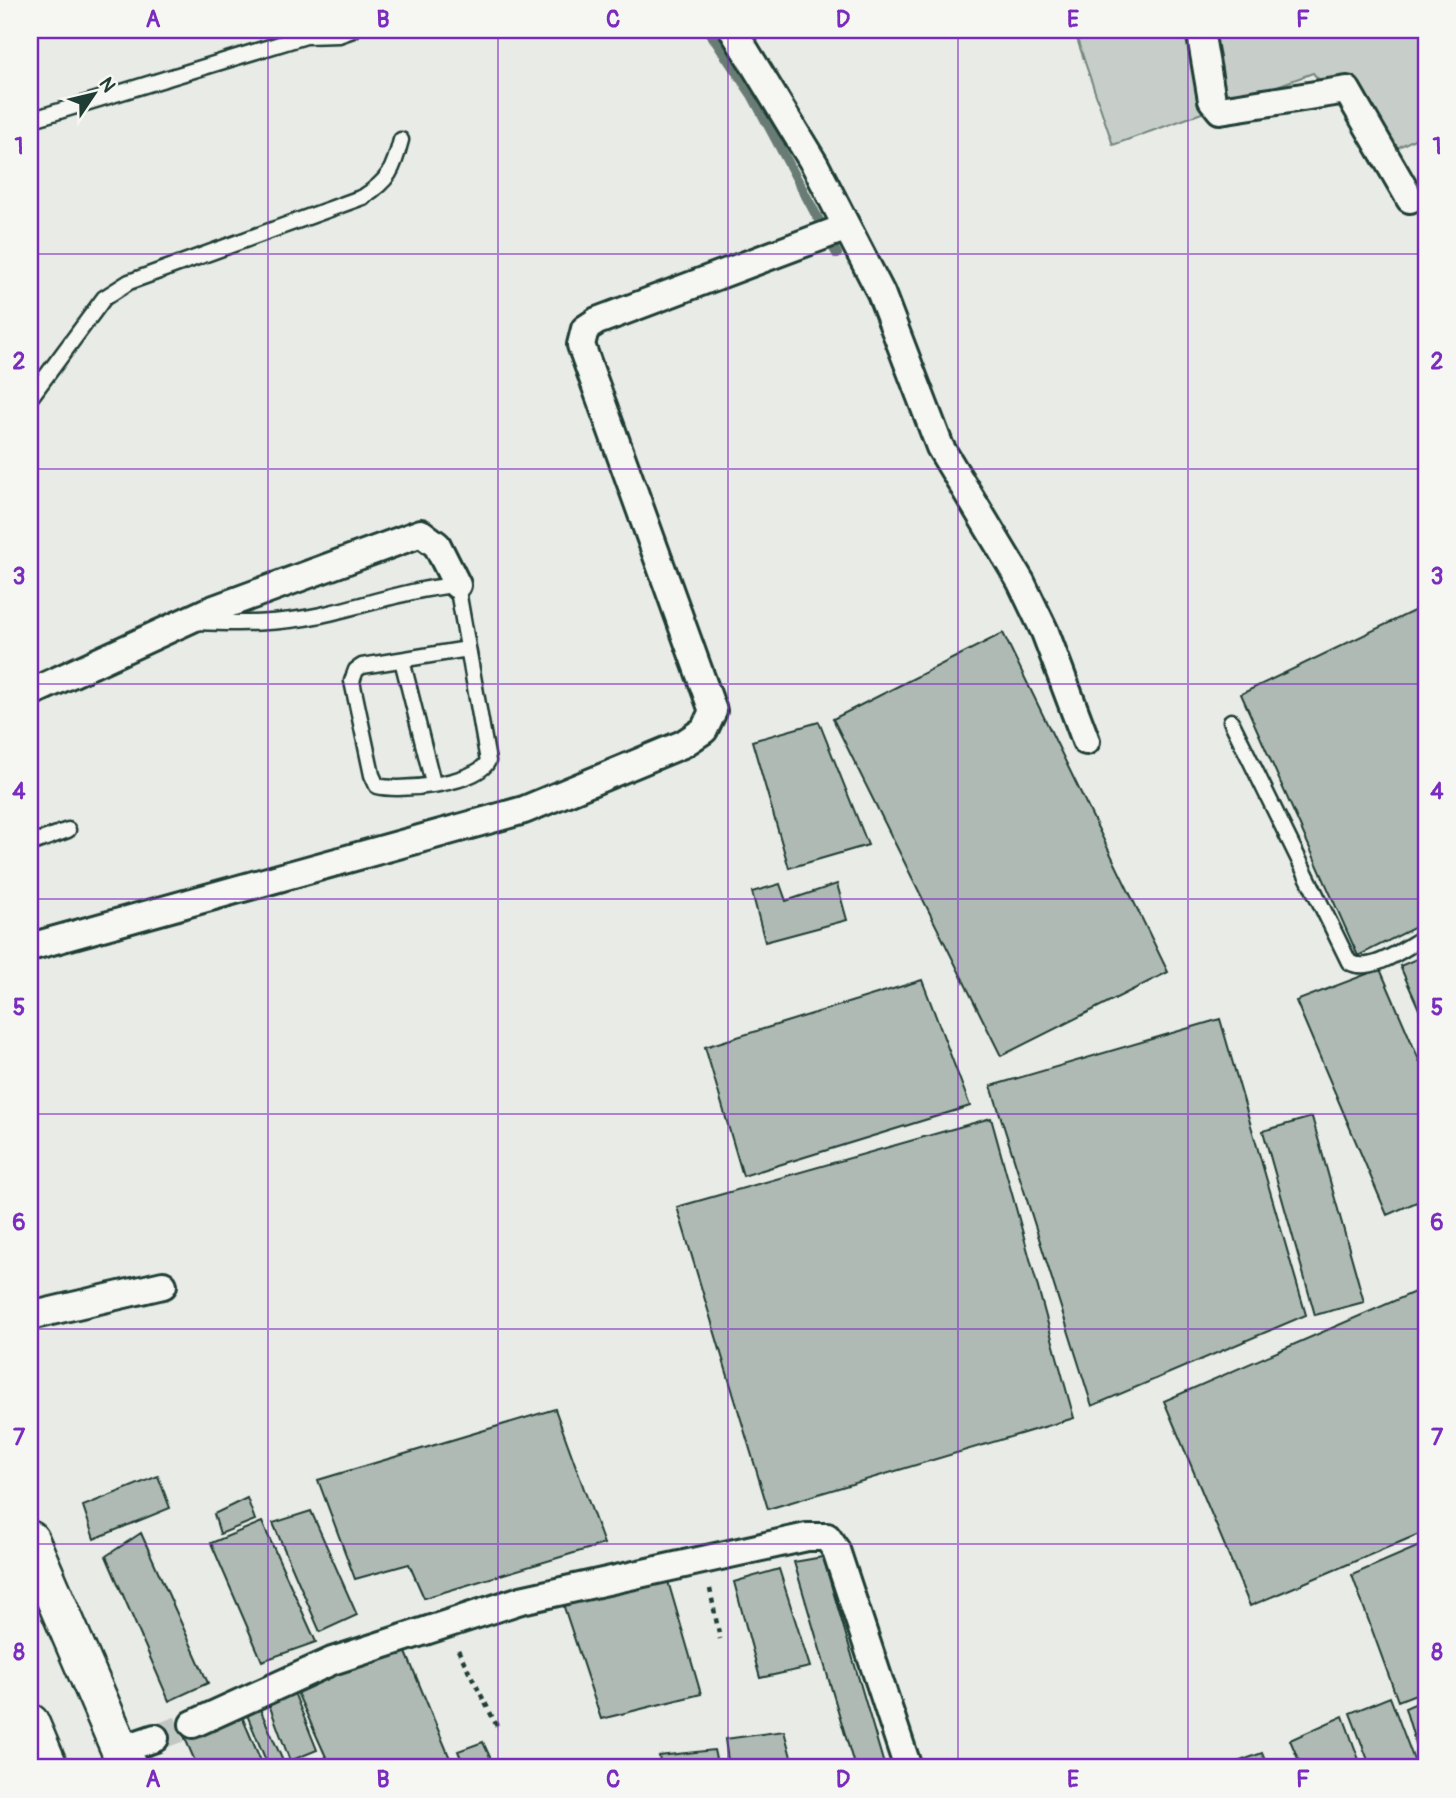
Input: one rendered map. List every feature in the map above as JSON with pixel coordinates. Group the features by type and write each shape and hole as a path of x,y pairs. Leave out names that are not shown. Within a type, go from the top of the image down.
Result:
{"main road":[{"path":"30,1540 124,1759"}],"street":[{"path":"733,30 815,165 836,232 881,293 944,455 1021,582 1045,632 1086,741"},
{"path":"1200,30 1212,100 1220,110 1347,90 1409,199"},
{"path":"30,947 524,810 683,744 704,730 713,711 581,345 585,329 597,321 836,232"},
{"path":"30,692 186,621 421,533 437,545 457,584"},
{"path":"30,1316 163,1285"},
{"path":"193,1724 332,1661 521,1600 807,1537 827,1537 836,1550 908,1768"},
{"path":"124,1759 155,1738"}],"lane":[{"path":"30,120 306,36 339,35 353,30"},
{"path":"30,398 104,298 129,282 362,197 384,183 394,166 401,140"},
{"path":"186,621 255,624 321,615 391,595 457,584 488,761 484,770 469,778 390,789 377,786 372,775 352,681 356,670 362,666 468,649"},
{"path":"402,660 433,783"},
{"path":"1231,721 1349,962 1358,967 1370,965 1426,936"},
{"path":"30,844 68,831"}],"path":[{"path":"704,1560 720,1639"},
{"path":"445,1623 499,1730"}],"shaded area":[{"path":"1074,30 1426,30 1426,133 1382,156 1313,73 1113,145"}],"building":[{"path":"1426,605 1426,922 1358,956 1241,694"},
{"path":"1003,633 1168,972 1001,1056 833,719"},
{"path":"819,722 868,845 789,868 752,741"},
{"path":"780,884 786,901 837,884 847,920 765,942 752,892"},
{"path":"1426,955 1426,1025 1400,966"},
{"path":"1380,969 1426,1076 1426,1198 1387,1215 1296,1001"},
{"path":"922,980 970,1106 743,1176 705,1047"},
{"path":"1220,1019 1306,1315 1092,1406 991,1086"},
{"path":"1312,1117 1364,1302 1315,1315 1263,1131"},
{"path":"991,1118 1074,1418 768,1509 677,1207"},
{"path":"1419,1290 1426,1309 1426,1531 1250,1606 1164,1401"},
{"path":"555,1409 604,1544 424,1598 409,1564 355,1579 318,1480"},
{"path":"158,1476 170,1508 94,1539 83,1506"},
{"path":"247,1498 255,1520 220,1534 214,1514"},
{"path":"311,1511 357,1615 320,1632 273,1523"},
{"path":"262,1522 316,1642 262,1661 211,1543"},
{"path":"141,1533 208,1683 169,1701 106,1556"},
{"path":"1426,1543 1426,1690 1398,1701 1352,1575"},
{"path":"823,1557 885,1768 855,1768 794,1562"},
{"path":"779,1569 810,1667 760,1678 734,1582"},
{"path":"667,1578 701,1694 601,1719 562,1601"},
{"path":"405,1650 454,1768 331,1768 295,1688"},
{"path":"293,1690 317,1750 290,1761 267,1699"},
{"path":"1390,1697 1417,1768 1371,1768 1350,1713"},
{"path":"1426,1699 1426,1768 1423,1768 1405,1708"},
{"path":"260,1709 286,1768 269,1768 245,1710"},
{"path":"240,1712 264,1768 198,1768 184,1736"},
{"path":"1343,1716 1362,1768 1302,1768 1290,1740"},
{"path":"784,1731 794,1768 729,1768 725,1739"},
{"path":"483,1742 495,1768 465,1768 458,1751"},
{"path":"714,1750 718,1768 661,1768 659,1756"},
{"path":"1262,1753 1268,1768 1221,1768"},
{"path":"320,1760 323,1768 300,1768"}],"waterway":[{"path":"708,30 752,95 837,254"}],"tunnel":[{"path":"155,1738 193,1724"}]}
